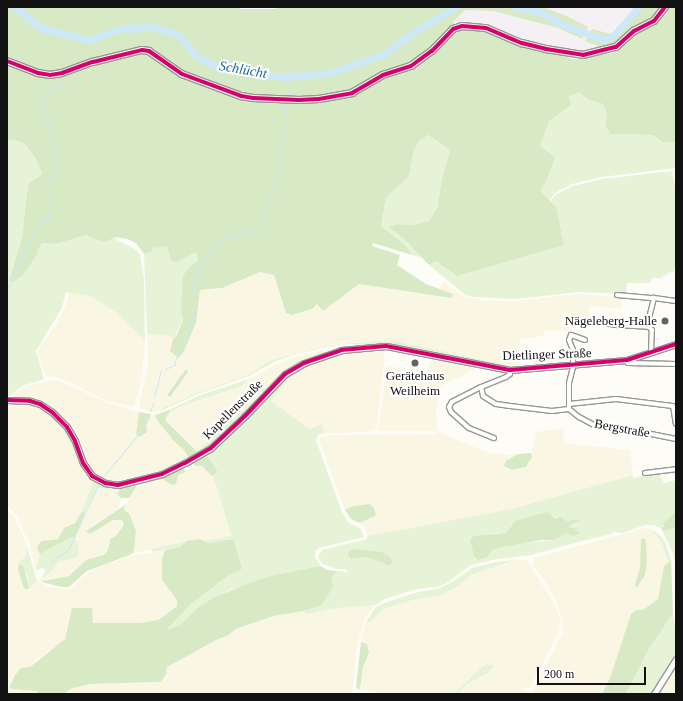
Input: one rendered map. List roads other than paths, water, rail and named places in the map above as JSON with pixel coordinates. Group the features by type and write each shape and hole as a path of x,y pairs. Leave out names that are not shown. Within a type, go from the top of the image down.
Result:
{"main road":[{"path":"7,61 38,73 50,74 62,73 92,62 142,50 149,51 182,74 241,96 276,100 319,99 352,93 383,76 411,66 432,51 453,29 462,26 486,28 522,43 559,52 588,54 616,47 634,31 654,21 665,7"}],"street":[{"path":"617,295 676,301"},
{"path":"651,354 652,330 649,327 649,318 654,298"},
{"path":"585,320 615,325 649,327"},
{"path":"569,406 569,383 573,364 573,350 569,340 571,335 585,340"},
{"name":"Dietlinger Straße","path":"369,347 386,346 407,349 478,365 510,370 627,360 651,354 676,344"},
{"name":"Kapellenstraße","path":"7,400 30,401 40,404 52,412 67,427 75,441 83,463 92,476 105,482 118,485 162,474 211,448 245,416 274,384 285,374 304,362 341,350 369,347"},
{"path":"627,360 628,363 676,364"},
{"path":"494,438 469,428 451,412 450,407 452,402 481,387 506,377 510,374 510,370"},
{"path":"481,387 483,396 496,404 534,410 565,410 569,406 616,399 673,406 675,421"},
{"name":"Bergstraße","path":"569,406 579,417 596,426 632,430 676,439"},
{"path":"645,473 676,469"},
{"path":"654,694 676,659"}],"waterway":[{"name":"Schlücht","path":"14,7 41,28 89,40 122,28 130,29 150,26 177,34 196,56 220,69 284,77 329,73 384,54 413,32 455,7"},
{"name":"Schlücht","path":"514,7 537,11 561,24 604,40 614,35 638,7"},
{"path":"288,96 290,76"},
{"path":"8,287 36,229 48,216 55,149 41,97 45,91 60,85 64,79"},
{"path":"165,369 174,365 181,343 192,322 194,281 200,265 221,239 244,234 258,226 277,179 287,104"},
{"path":"154,397 161,370"},
{"path":"150,411 153,403"},
{"path":"102,478 142,430 149,417"},
{"path":"52,561 65,552 70,546 99,483"}],"place":[{"name":"Nägeleberg-Halle","path":"665,321"},
{"name":"Gerätehaus Weilheim","path":"415,363"}]}
